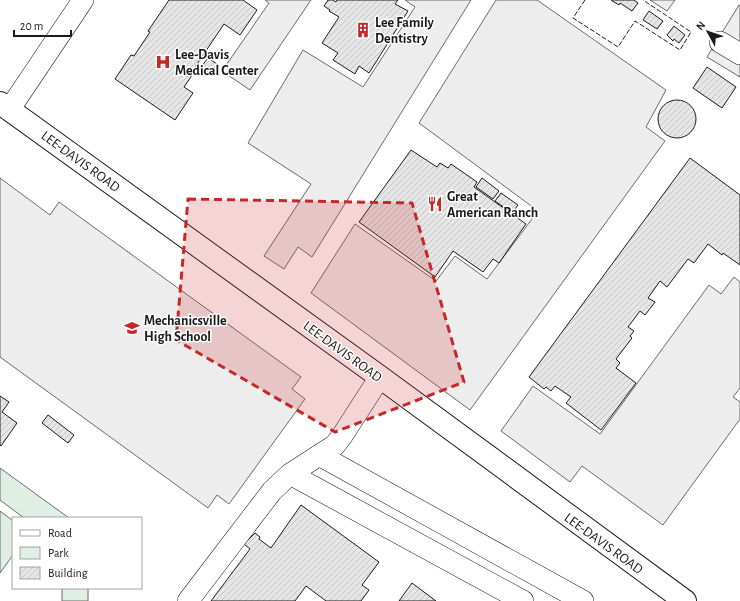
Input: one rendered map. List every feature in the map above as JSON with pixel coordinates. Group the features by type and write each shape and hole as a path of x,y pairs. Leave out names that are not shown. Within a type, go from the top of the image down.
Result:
{"main road":[{"name":"LEE-DAVIS ROAD","path":"5,106 380,377 685,601"}],"street":[{"path":"5,106 83,0"},
{"path":"720,42 740,54"},
{"path":"188,601 272,491 290,474 335,445 380,377"},
{"path":"319,455 583,601"},
{"path":"290,474 523,601"}],"highlighted area":[{"path":"188,199 412,203 464,382 335,432 176,340"}],"green space":[{"path":"0,468 68,517 23,517 0,500"},
{"path":"0,511 12,520 12,556 0,573"},
{"path":"62,589 88,589 88,601 62,601"}],"shaded area":[{"path":"265,0 311,0 250,90 222,71 269,3"},
{"path":"405,0 471,0 312,257 298,247 284,269 264,256 311,184 248,143 303,50 363,87 415,7"},
{"path":"496,0 537,0 666,90 646,127 665,141 470,410 311,293 355,224 436,281 455,256 487,279 538,211 419,123"},
{"path":"650,0 675,0 667,11"},
{"path":"739,5 740,6 740,77 707,57"},
{"path":"0,178 50,215 59,202 301,377 292,389 305,399 229,504 217,495 208,508 0,357"},
{"path":"734,277 740,282 740,388 733,397 740,402 740,419 663,525 582,466 570,482 501,431 533,386 600,434 709,285 721,294"}],"building":[{"name":"Lee-Davis Medical Center","path":"169,0 243,0 257,10 240,35 224,24 195,67 197,68 184,87 193,93 175,120 115,79 131,55 134,56 150,32 148,31"},
{"name":"Lee Family Dentistry","path":"328,0 333,0 336,2 337,0 398,0 395,4 408,11 369,73 359,66 355,74 333,60 338,53 322,43 339,17 324,6"},
{"path":"611,0 634,0 638,3 632,11 620,3 619,5"},
{"path":"649,11 663,21 657,29 643,20"},
{"path":"674,26 685,35 679,43 674,39 673,41 667,35"},
{"path":"208,58 217,64 210,74 201,67"},
{"path":"707,67 736,87 722,108 693,88"},
{"path":"677,100 690,106 696,119 690,132 677,138 664,132 658,119 664,106"},
{"name":"Great American Ranch","path":"411,150 437,167 440,163 448,168 451,164 477,182 474,187 526,224 499,263 493,259 483,272 453,251 435,277 359,222"},
{"path":"690,158 740,195 740,265 723,253 722,255 708,244 694,263 688,259 667,287 660,281 648,298 655,302 645,315 640,311 628,327 634,331 630,336 632,338 616,359 620,363 616,368 636,383 601,430 566,403 571,397 555,386 551,391 546,387 544,389 529,377"},
{"path":"482,178 499,191 493,199 476,187"},
{"path":"501,193 518,205 512,213 495,201"},
{"path":"0,396 9,402 2,412 17,423 1,446 0,445"},
{"path":"48,415 74,435 68,443 42,423"},
{"path":"301,505 379,562 362,585 369,590 361,601 326,601 306,586 295,601 211,601 250,549 244,544 255,533 260,537 259,539 271,548"},
{"path":"412,583 436,601 399,601"}],"fence":[{"path":"585,0 573,18 618,47 635,21 680,50 691,32 643,0"}],"place":[{"name":"Lee Family Dentistry","path":"363,30"},
{"name":"Lee-Davis Medical Center","path":"163,62"},
{"name":"Great American Ranch","path":"435,204"},
{"name":"Mechanicsville High School","path":"132,328"}]}
